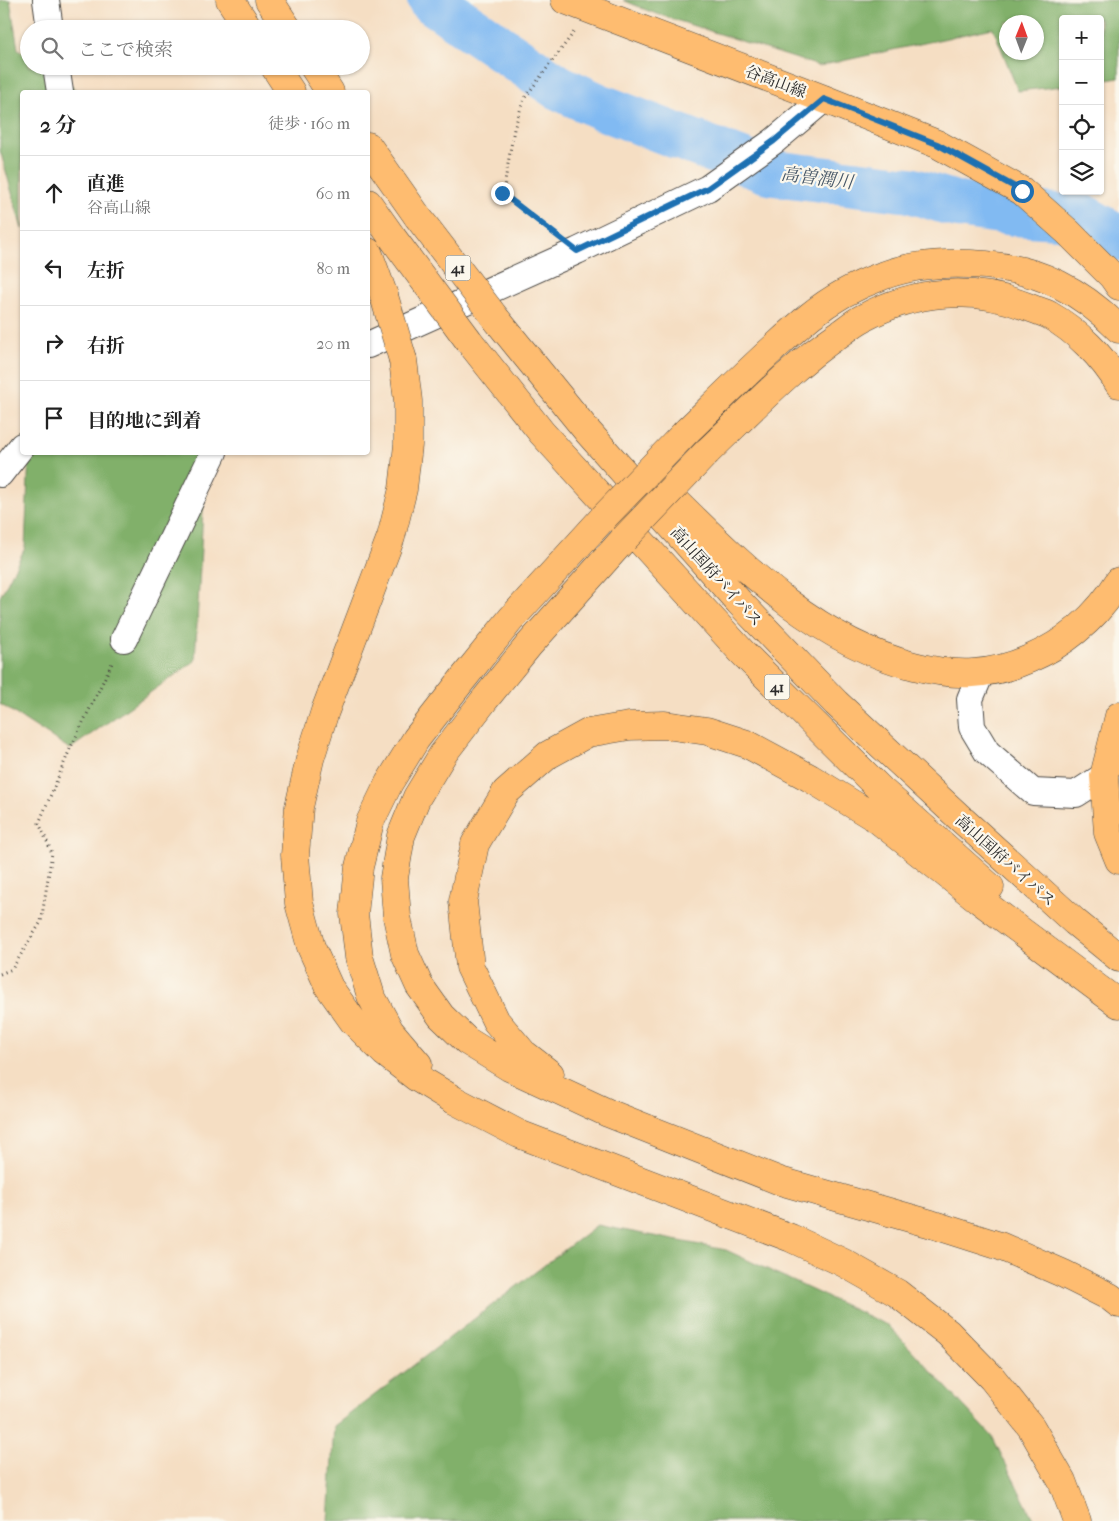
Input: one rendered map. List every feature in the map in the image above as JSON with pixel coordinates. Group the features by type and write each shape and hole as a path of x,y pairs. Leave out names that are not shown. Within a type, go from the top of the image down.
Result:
{"main road":[{"path":"224,0 235,20"},
{"path":"230,0 243,20"},
{"path":"270,0 282,20"},
{"name":"谷高山線","path":"580,9 824,99 937,144 1022,191 1068,232 1112,276 1119,286"},
{"path":"268,75 277,90"},
{"path":"280,75 290,90"},
{"path":"318,75 329,90"},
{"name":"高山国府バイパス","path":"370,149 418,217 497,320 594,439 739,602 836,703 1075,922 1119,958"},
{"name":"高山国府バイパス","path":"370,205 469,340 542,433 749,659 880,790 1119,1002"},
{"path":"370,258 384,296 402,360 408,401 408,445 403,489 391,537 325,711 310,759 299,807 295,855 299,903 311,947 329,987 353,1021 385,1053 416,1077 454,1100 519,1134 791,1238 844,1263 897,1293 948,1333 992,1378 1031,1427 1062,1481 1077,1521"},
{"path":"454,1100 416,1062 390,1031 371,996 359,958 354,914 359,867 370,822 389,783 416,740 511,619 603,518 750,369 811,315 846,292 883,275 924,265 965,263 1011,267 1044,277 1077,293 1119,329"},
{"path":"1119,384 1110,368 1082,339 1049,315 1012,300 972,293 936,294 899,303 863,318 825,344 789,374 708,452 624,539 529,645 443,754 417,797 402,836 394,878 397,918 405,954 419,985 441,1016 467,1041 509,1066 608,1113 780,1181 931,1224 1000,1246 1062,1272 1110,1297 1119,1304"},
{"path":"497,320 623,450 740,562 782,598 822,627 869,651 900,663 939,672 981,673 1014,666 1046,652 1082,628 1108,599 1119,581"},
{"path":"1119,716 1104,776 1108,833 1119,860"},
{"path":"608,1113 562,1084 523,1053 496,1021 470,968 463,901 474,844 506,792 548,755 588,734 629,726 665,725 707,731 747,744 810,778 876,819 978,899 1119,1002"}],"street":[{"path":"46,0 49,20"},
{"path":"57,75 60,90"},
{"path":"370,344 577,251 708,188 774,141 824,99"},
{"path":"0,474 20,449"},
{"path":"124,639 213,455"},
{"path":"981,673 970,699 972,727 987,752 1033,792 1076,794 1104,776"}],"path":[{"path":"577,251 502,193 514,129 524,99 580,9"},
{"path":"0,974 12,969 42,922 52,853 39,823 70,749 124,639"}],"green space":[{"path":"0,0 10,0 18,49 20,50 20,75 55,75 76,90 20,90 20,222 0,150"},
{"path":"623,0 1119,0 1119,78 1104,80 1104,15 1059,15 1059,86 1018,91 1006,60 1044,60 1044,15 999,15 999,43 993,28 819,66 651,12"},
{"path":"29,455 206,455 195,661 70,749 0,704 0,597 25,548"},
{"path":"597,1225 726,1250 889,1326 992,1436 1034,1521 328,1521 334,1426"}],"waterway":[{"name":"高曽潤川","path":"430,0 558,87 601,107 773,173 910,190 958,205 1014,213 1085,218 1119,238"}],"route":[{"path":"502,193 577,251 708,188 774,141 824,99 937,144 1022,191"}]}
